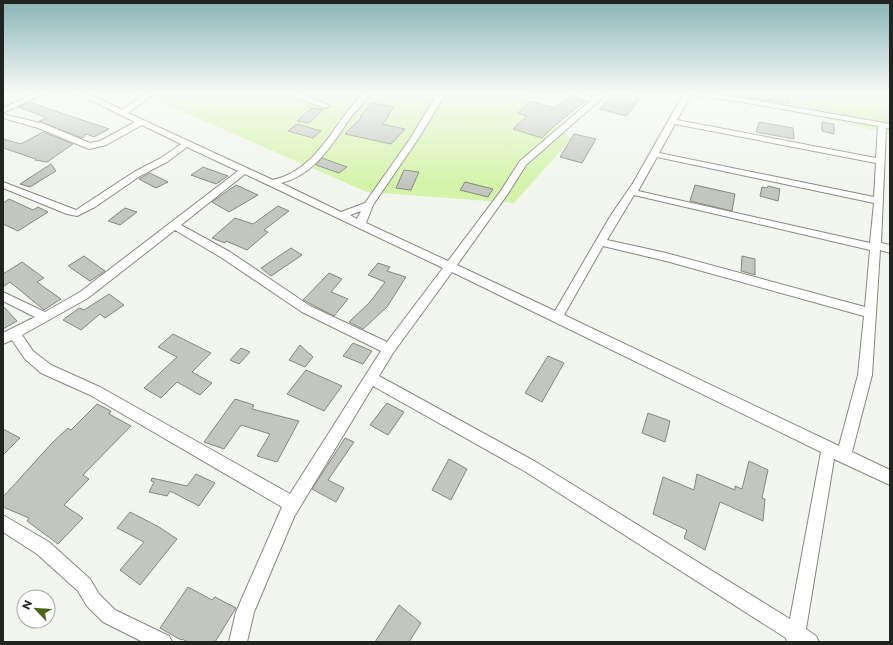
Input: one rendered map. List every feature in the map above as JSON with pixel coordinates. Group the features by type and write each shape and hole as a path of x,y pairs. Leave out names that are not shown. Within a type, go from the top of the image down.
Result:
{"street":[{"path":"30,123 41,126 89,146 103,143 140,123"},
{"path":"144,123 339,216 557,317 890,478"},
{"path":"270,183 297,174 319,155 344,123"},
{"path":"360,225 368,205 424,123"},
{"path":"238,642 245,612 292,504 370,378 448,267 500,198 523,162 568,123"},
{"path":"557,317 619,210 632,192 670,123"},
{"path":"682,123 880,161"},
{"path":"370,378 531,467 800,639 836,452 865,375 879,201 880,161 886,126 870,123"},
{"path":"3,185 70,212 77,213 92,205 137,174 164,160 187,143"},
{"path":"653,154 879,201"},
{"path":"244,171 84,295 46,317 8,336 46,369 76,384 96,391 292,504"},
{"path":"632,192 674,203 890,249"},
{"path":"339,216 368,205"},
{"path":"174,225 226,255 306,309 389,349"},
{"path":"601,242 666,257 870,313"},
{"path":"3,296 46,317"},
{"path":"3,523 43,548 84,585 93,600 109,616 163,642"}],"green space":[{"path":"209,123 555,123 571,139 514,203 367,192"},
{"path":"845,123 890,123 890,134"}],"building":[{"path":"44,123 91,123 109,129 94,137 87,134 82,138"},
{"path":"356,123 383,123 405,129 391,144 345,134"},
{"path":"519,123 558,123 542,138 513,129"},
{"path":"759,123 793,128 794,139 756,132"},
{"path":"822,123 834,124 834,134 822,131"},
{"path":"297,124 321,131 313,138 288,131"},
{"path":"43,132 73,144 47,162 35,160 36,159 3,148 3,139 21,144"},
{"path":"574,134 596,139 582,163 560,157"},
{"path":"322,158 347,167 339,173 316,165"},
{"path":"51,164 56,171 30,187 20,184"},
{"path":"203,167 228,176 216,184 191,175"},
{"path":"404,170 419,172 411,190 396,188"},
{"path":"150,173 168,182 156,188 139,179"},
{"path":"465,182 493,189 488,197 460,190"},
{"path":"236,185 258,195 229,212 212,202"},
{"path":"695,185 735,194 732,211 690,201"},
{"path":"768,186 780,189 778,201 760,196 762,187 767,188"},
{"path":"9,199 33,210 38,207 48,212 18,231 3,224 3,203"},
{"path":"278,206 289,211 264,230 268,232 247,250 226,241 225,243 212,238 235,218 253,224"},
{"path":"125,208 137,212 120,225 108,221"},
{"path":"291,248 302,255 271,276 261,268"},
{"path":"84,256 105,271 90,281 68,266"},
{"path":"742,256 755,259 755,275 741,271"},
{"path":"22,262 44,278 37,282 61,299 44,310 10,282 3,287 3,274"},
{"path":"378,263 390,267 387,271 406,277 387,307 363,329 349,322 370,302 385,282 368,275"},
{"path":"329,273 342,279 331,292 348,299 334,316 303,300"},
{"path":"109,294 124,305 105,318 100,314 81,330 63,320 79,308 84,310"},
{"path":"3,306 17,321 3,329"},
{"path":"173,334 211,353 192,372 212,383 200,395 177,382 161,398 144,388 177,357 158,347"},
{"path":"353,343 372,351 363,364 343,356"},
{"path":"300,345 313,357 305,367 289,360"},
{"path":"241,348 250,352 239,364 230,360"},
{"path":"548,356 564,363 542,402 525,393"},
{"path":"306,370 342,386 324,411 287,394"},
{"path":"235,399 254,405 252,409 299,421 277,462 257,456 270,434 241,425 224,449 204,442"},
{"path":"387,403 404,412 388,435 370,425"},
{"path":"97,404 111,411 109,414 131,426 83,475 89,479 64,505 83,518 58,544 27,521 29,518 3,507 3,497 52,443 68,428 71,430"},
{"path":"648,413 670,421 665,442 642,433"},
{"path":"3,429 20,438 3,455"},
{"path":"345,438 354,442 328,480 344,488 336,502 312,489"},
{"path":"449,459 467,469 451,500 432,490"},
{"path":"749,461 768,470 762,498 765,499 763,521 720,502 705,550 684,538 687,530 653,514 663,477 694,490 697,474 735,490 735,486 742,489"},
{"path":"196,474 215,483 199,506 170,491 167,496 149,492 154,482 151,481 152,478 187,486"},
{"path":"130,512 159,527 177,539 140,585 120,570 144,542 117,528"},
{"path":"188,587 212,600 215,597 236,608 215,642 188,642 182,639 181,640 160,628"},
{"path":"399,605 421,623 409,642 375,642"}]}
